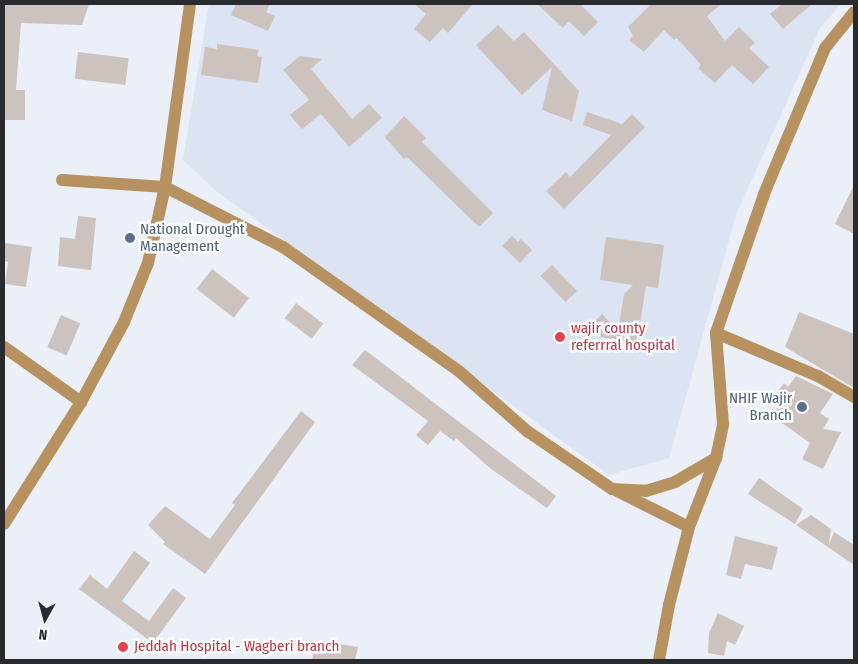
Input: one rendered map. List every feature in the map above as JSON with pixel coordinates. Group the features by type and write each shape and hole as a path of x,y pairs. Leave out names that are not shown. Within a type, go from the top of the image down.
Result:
{"street":[{"path":"4,524 81,402 124,322 148,263 165,187 190,4"},
{"path":"659,660 669,606 688,527 716,458 723,424 716,333 764,194 813,75 825,48 854,12"},
{"path":"62,180 165,187 283,247 460,372 528,431 612,489 688,527"},
{"path":"716,333 818,376 854,398"},
{"path":"4,347 81,402"},
{"path":"612,489 646,491 675,482 716,458"}],"shaded area":[{"name":"wajir county referrral hospital","path":"209,4 841,4 820,28 736,215 669,458 609,475 216,191 183,160"}],"building":[{"path":"4,4 89,4 82,25 21,23 16,90 25,90 25,120 4,120"},
{"path":"236,4 270,4 266,12 275,16 268,31 231,15"},
{"path":"414,4 473,4 448,33 443,28 430,42 414,29 426,14"},
{"path":"537,4 580,4 598,22 584,36 569,21 563,28"},
{"path":"651,4 721,4 707,16 725,41 739,27 755,43 749,48 769,67 753,84 732,65 715,83 698,68 701,65 677,38 674,40 664,30 644,52 629,40 633,36 628,27"},
{"path":"782,4 812,4 783,29 770,14"},
{"path":"498,25 514,41 524,32 579,91 572,121 542,110 552,67 522,95 476,45"},
{"path":"217,44 259,50 257,56 262,57 258,83 201,75 205,47 217,49"},
{"path":"78,52 129,58 125,85 75,79"},
{"path":"300,56 322,59 311,69 352,119 369,104 382,118 349,147 321,114 302,129 290,115 309,100 283,70"},
{"path":"587,112 622,124 632,114 645,127 564,209 546,191 566,172 570,177 611,135 583,125"},
{"path":"404,116 426,138 422,142 493,213 479,227 407,157 404,159 385,137"},
{"path":"854,185 854,234 835,224"},
{"path":"78,216 96,218 91,270 58,266 60,237 75,239"},
{"path":"512,236 518,242 521,239 532,250 520,263 502,246"},
{"path":"606,237 664,245 658,288 646,286 637,343 601,337 590,326 602,314 618,331 624,294 633,285 600,280"},
{"path":"5,243 32,247 26,287 5,284 8,262 4,261"},
{"path":"552,265 577,291 565,302 540,276"},
{"path":"212,269 249,298 234,318 197,289"},
{"path":"296,303 323,323 312,339 285,318"},
{"path":"799,312 854,334 854,388 785,347"},
{"path":"61,315 80,323 67,355 47,347"},
{"path":"365,350 556,496 547,508 491,469 456,438 454,441 440,431 428,445 416,435 428,421 352,365"},
{"name":"NHIF Wajir Branch","path":"796,376 833,394 820,413 829,419 823,429 841,432 823,469 802,459 810,443 772,416 781,403 773,398 784,383 788,387"},
{"path":"301,411 315,422 205,574 163,544 165,542 148,525 165,506 210,539 235,505 232,503"},
{"path":"759,478 803,509 795,524 748,494"},
{"path":"811,515 831,529 829,545 834,532 854,545 854,565 796,525"},
{"path":"735,536 778,547 772,570 745,564 741,579 726,575"},
{"path":"134,551 150,563 122,601 149,621 173,588 186,598 153,643 79,589 90,575 107,589"},
{"path":"718,613 744,626 735,645 727,641 724,656 708,653 709,633"},
{"path":"316,640 358,647 355,660 312,660"}],"place":[{"name":"National Drought Management","path":"130,238"},
{"name":"wajir county referrral hospital","path":"560,337"},
{"name":"NHIF Wajir Branch","path":"802,407"},
{"name":"Jeddah Hospital - Wagberi branch","path":"123,647"}]}
